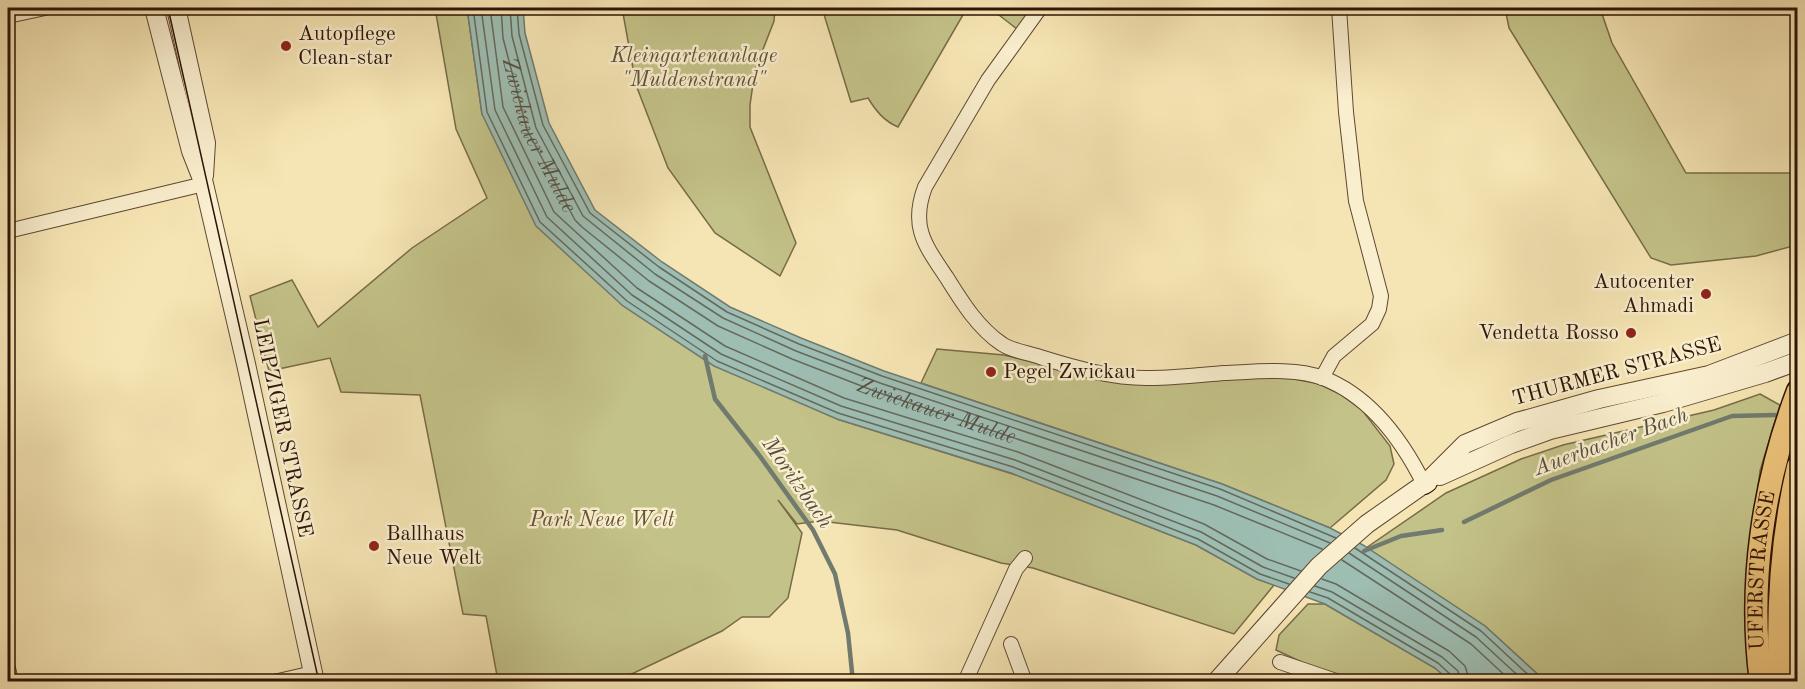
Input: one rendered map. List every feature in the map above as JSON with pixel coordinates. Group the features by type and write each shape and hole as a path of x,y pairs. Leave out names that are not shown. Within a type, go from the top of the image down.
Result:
{"main road":[{"name":"UFERSTRASSE","path":"1761,681 1756,621 1762,529 1773,469 1794,400"},
{"name":"UFERSTRASSE","path":"1780,681 1779,603 1782,549 1797,467"}],"street":[{"path":"8,16 45,8"},
{"name":"LEIPZIGER STRASSE","path":"154,8 191,151 204,184 248,372 314,677"},
{"name":"LEIPZIGER STRASSE","path":"176,8 206,143 204,184"},
{"path":"1040,8 988,80 925,187 919,204 918,224 926,245 961,300 981,325 1003,345 1103,374 1150,378 1278,370 1322,378 1371,407 1426,483"},
{"path":"1322,378 1334,356 1372,324 1379,309 1381,296 1356,201 1339,8"},
{"path":"8,231 204,184"},
{"name":"THURMER STRASSE","path":"1216,681 1319,566 1367,524 1426,483 1466,444 1517,422 1588,402 1709,375 1797,341"},
{"name":"THURMER STRASSE","path":"1426,483 1511,444 1550,430 1663,403 1765,373 1797,361"},
{"path":"965,681 1016,568 1025,558"},
{"path":"1011,644 1025,681"},
{"path":"1280,662 1338,681"},
{"path":"8,668 10,681"},
{"path":"274,681 314,677"}],"green space":[{"name":"Park Neue Welt","path":"435,8 467,8 482,114 837,419 1016,475 1196,545 1257,579 1274,585 1234,634 1033,568 1001,563 897,530 820,521 797,524 778,500 802,533 788,598 769,617 742,617 722,631 617,681 498,681 486,616 463,614 420,395 341,392 330,358 269,371 250,296 292,280 318,327 412,248 487,198 456,129"},
{"name":"Kleingartenanlage \"Muldenstrand\"","path":"622,8 775,8 774,21 755,70 750,105 750,127 796,243 780,276 715,233 668,168 636,85"},
{"path":"822,8 967,8 898,127 881,115 868,98 851,102"},
{"path":"990,8 1033,8 1017,29"},
{"path":"1505,8 1600,8 1612,43 1686,173 1797,173 1797,245 1756,256 1671,265 1651,258 1509,28"},
{"path":"937,349 1004,355 1102,379 1275,375 1319,384 1340,394 1362,410 1390,446 1394,464 1386,480 1330,528 1222,484 921,383"},
{"path":"1760,394 1780,405 1760,471 1754,523 1752,681 1545,681 1485,626 1366,548 1446,493 1521,459 1563,445 1714,410"},
{"path":"1797,557 1798,681 1797,682 1791,611"},
{"path":"1308,604 1325,604 1435,668 1450,681 1342,681 1276,650 1279,635"}],"water":[{"name":"Zwickauer Mulde","path":"467,8 523,8 525,33 549,123 595,210 662,262 730,307 884,371 1222,484 1330,528 1363,545 1485,626 1545,681 1450,681 1435,668 1325,604 1257,579 1196,545 1011,473 837,419 714,366 623,306 536,226 482,114"}],"waterway":[{"name":"Moritzbach","path":"705,356 715,399 813,530 835,574 848,633 853,682"},
{"name":"Auerbacher Bach","path":"1464,522 1551,480 1732,416 1775,415"},
{"name":"Auerbacher Bach","path":"1364,551 1401,536 1442,530"}],"tram line":[{"path":"168,8 319,682"}],"place":[{"name":"Autopflege Clean-star","path":"286,46"},
{"name":"Autocenter Ahmadi","path":"1706,294"},
{"name":"Vendetta Rosso","path":"1631,333"},
{"name":"Pegel Zwickau","path":"991,372"},
{"name":"Ballhaus Neue Welt","path":"374,546"}]}
